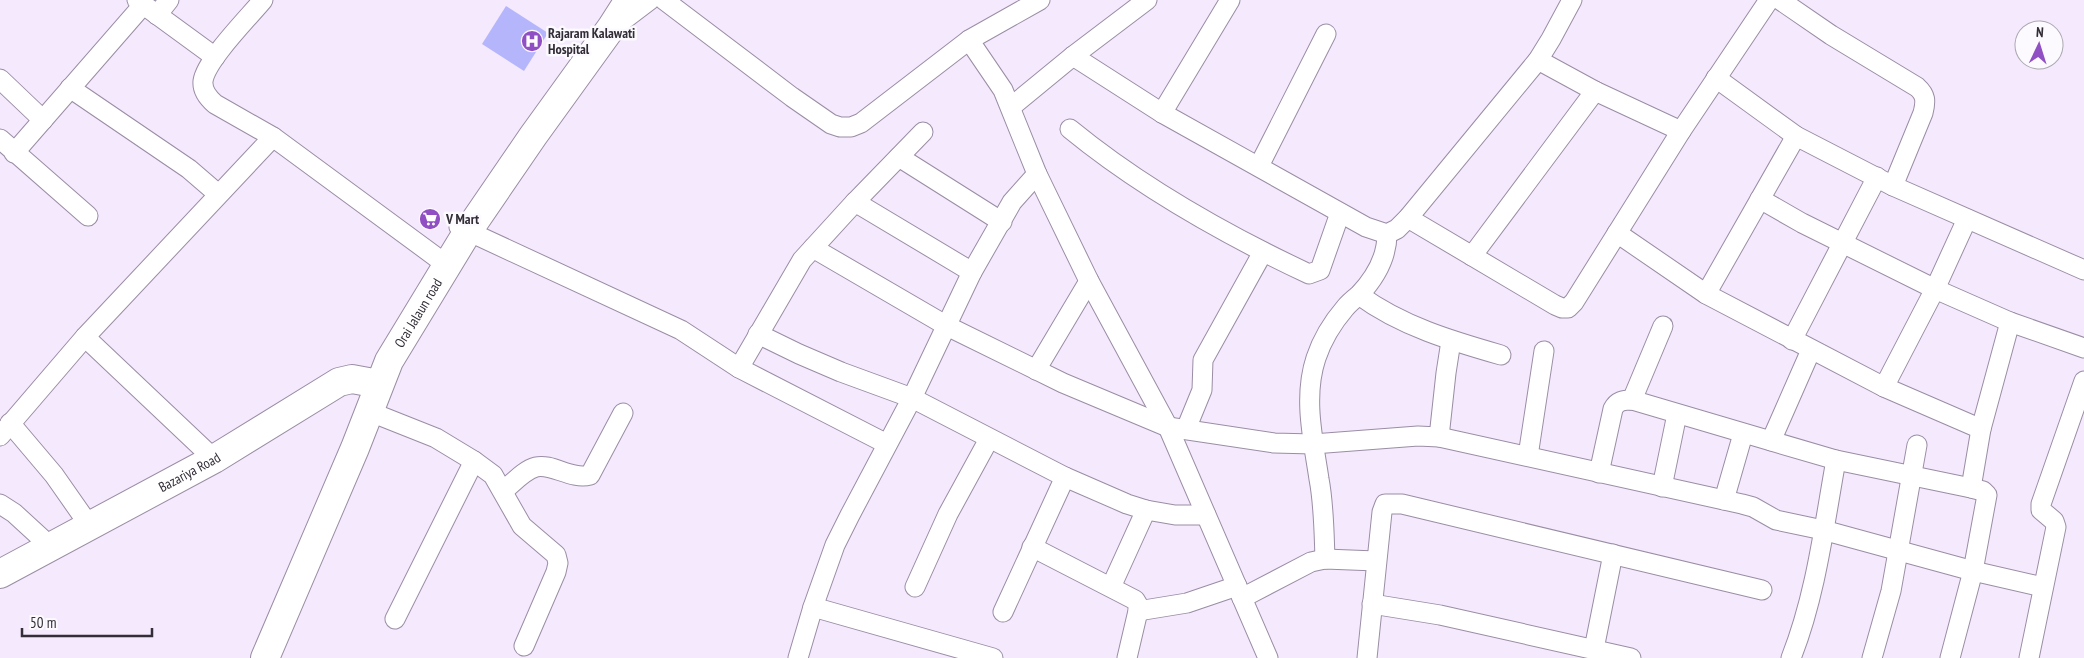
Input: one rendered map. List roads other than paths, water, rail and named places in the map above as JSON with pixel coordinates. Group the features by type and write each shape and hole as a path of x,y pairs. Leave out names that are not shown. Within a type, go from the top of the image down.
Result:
{"main road":[{"path":"251,658 404,313 436,257 463,229 591,35 606,11 610,0"},
{"name":"Orai Jalaun road","path":"265,658 355,448 368,411 374,382 389,361 463,229 611,28 628,0"},
{"name":"Bazariya Road","path":"0,574 214,459 339,382 352,379 374,382"}],"street":[{"path":"14,152 70,88 146,7 169,0"},
{"path":"263,0 215,57 203,80 207,97 215,104 273,137 436,257"},
{"path":"611,28 650,0"},
{"path":"664,0 792,97 831,124 840,127 851,127 861,123 969,40 1040,0"},
{"path":"1011,107 1072,56 1147,0"},
{"path":"1162,113 1230,0"},
{"path":"1072,56 1162,113 1366,227 1387,234 1396,230 1408,218 1538,60 1572,0"},
{"path":"1408,218 1555,305 1568,308 1574,302 1681,131 1769,0"},
{"path":"1780,0 1831,35 1917,87 1923,93 1926,102 1923,113 1885,182 1842,243 1792,340"},
{"path":"146,7 215,57"},
{"path":"1259,166 1326,34"},
{"path":"969,40 1003,90 1037,174 1089,282 1177,428 1206,515 1268,658"},
{"path":"1538,60 1595,91 1681,131"},
{"path":"1716,78 1796,136 1885,182 2084,270"},
{"path":"0,79 43,120"},
{"path":"70,88 189,169 218,194"},
{"path":"1472,256 1595,91"},
{"path":"1070,129 1107,159 1144,184 1263,252 1309,274 1314,274 1320,270 1340,212"},
{"path":"739,368 802,260 923,132"},
{"path":"1706,294 1796,136"},
{"path":"89,525 54,475 5,430 86,337 273,137"},
{"path":"0,139 88,216"},
{"path":"899,157 1002,222"},
{"path":"798,658 812,607 835,545 912,398 972,272 1012,202 1037,174"},
{"path":"1760,199 1842,243 1935,289 2010,322 2084,348"},
{"path":"855,202 972,272"},
{"path":"1884,387 1935,289 1967,219"},
{"path":"463,229 681,330 739,368 887,444"},
{"path":"1617,233 1706,294 1884,387 1981,429"},
{"path":"1325,559 1321,495 1310,414 1311,378 1316,357 1329,330 1345,307 1359,295 1374,276 1384,255 1387,234"},
{"path":"813,248 947,326 1036,370 1125,410 1177,428 1274,444 1313,444 1418,436 1439,437 1753,507 1776,520 1823,530 1973,571 2043,587"},
{"path":"1177,428 1202,390 1203,360 1263,252"},
{"path":"1036,370 1089,282"},
{"path":"1359,295 1377,308 1452,341 1501,355"},
{"path":"1971,488 1981,429 2010,322"},
{"path":"1632,400 1663,326"},
{"path":"758,334 798,354 841,372 912,398 988,439 1065,477 1146,510 1175,515 1206,515"},
{"path":"86,337 214,459"},
{"path":"1439,437 1446,373 1452,341"},
{"path":"1771,441 1811,350"},
{"path":"1528,456 1544,351"},
{"path":"2029,658 2056,527 2054,521 2041,510 2041,504 2084,381"},
{"path":"1600,473 1612,409 1616,403 1632,400 1836,460 1983,491 1987,495 1973,571 1950,658"},
{"path":"368,411 436,438 493,475 522,526 556,555 558,563 524,646"},
{"path":"503,491 536,467 574,476 583,477 590,475 623,413"},
{"path":"1662,487 1677,414"},
{"path":"1724,500 1743,434"},
{"path":"915,587 948,514 988,439"},
{"path":"1872,658 1891,591 1917,445"},
{"path":"1791,658 1813,587 1836,460"},
{"path":"395,619 474,461"},
{"path":"1003,612 1065,477"},
{"path":"0,504 14,513 50,546"},
{"path":"1367,658 1376,561 1382,512 1385,504 1402,504 1762,590"},
{"path":"1111,588 1146,510"},
{"path":"1032,547 1135,600 1138,605 1138,611 1126,658"},
{"path":"1594,649 1613,554"},
{"path":"1138,611 1240,592 1311,562 1325,559 1376,561"},
{"path":"1372,604 1440,614 1630,658"},
{"path":"812,607 984,657"}],"place":[{"name":"Rajaram Kalawati Hospital","path":"532,41"},
{"name":"V Mart","path":"430,219"}]}
